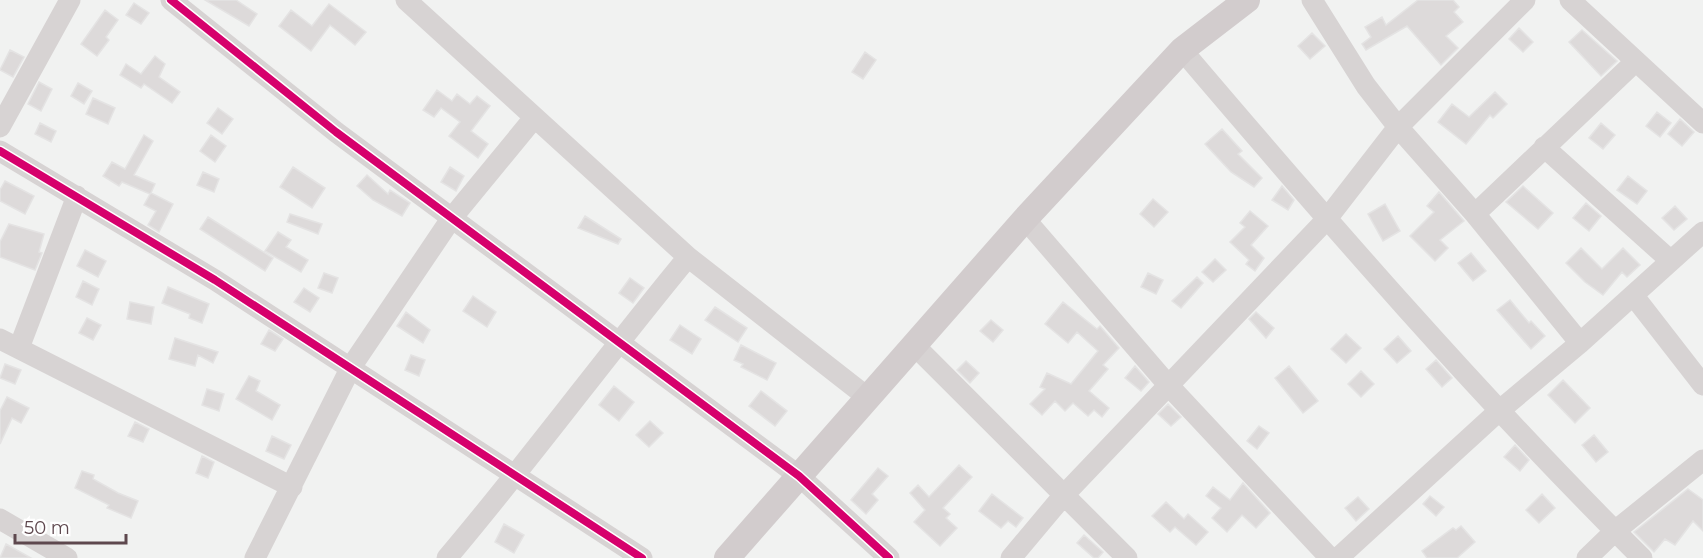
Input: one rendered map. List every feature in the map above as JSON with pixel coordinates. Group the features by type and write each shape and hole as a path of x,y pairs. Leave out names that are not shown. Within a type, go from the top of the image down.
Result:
{"main road":[{"path":"727,558 1025,219 1182,50 1247,0"}],"street":[{"path":"0,127 69,0"},
{"path":"171,0 336,132 799,476 889,558"},
{"path":"406,0 688,257 867,398"},
{"path":"1312,0 1366,86 1398,127 1475,214 1580,343"},
{"path":"1011,558 1064,496 1326,220 1398,127 1526,0"},
{"path":"1570,0 1703,123"},
{"path":"1182,50 1326,220 1500,410 1642,558"},
{"path":"1475,214 1636,61"},
{"path":"255,558 351,367 451,219 534,118"},
{"path":"1545,147 1671,261"},
{"path":"0,152 215,280 642,558"},
{"path":"77,196 10,344 292,487"},
{"path":"1025,219 1169,386 1330,558"},
{"path":"1338,558 1500,410 1580,343 1703,232"},
{"path":"447,558 516,477 618,342 688,257"},
{"path":"1633,295 1703,385"},
{"path":"914,345 1127,558"},
{"path":"1587,558 1615,531 1703,460"},
{"path":"0,519 67,558"}],"building":[{"path":"205,0 236,0 257,14 249,26"},
{"path":"1418,0 1453,0 1459,7 1454,12 1463,22 1446,36 1458,48 1441,65 1407,26 1366,50 1362,44 1371,37 1365,27 1382,17 1386,25"},
{"path":"134,3 149,13 141,24 126,15"},
{"path":"329,4 366,32 355,45 330,25 311,51 279,26 291,10 312,26"},
{"path":"105,10 118,20 106,37 109,40 97,56 81,44"},
{"path":"1519,28 1533,42 1523,52 1509,39"},
{"path":"1582,30 1617,61 1601,76 1569,42"},
{"path":"1312,33 1325,46 1310,59 1298,46"},
{"path":"10,50 24,57 13,77 0,70"},
{"path":"865,52 876,60 863,79 852,72"},
{"path":"155,56 165,64 159,77 180,92 172,103 144,84 141,88 120,75 126,64 141,74"},
{"path":"39,82 52,89 41,111 28,104"},
{"path":"78,83 92,91 84,104 71,96"},
{"path":"437,90 452,101 457,94 470,104 477,96 490,106 471,131 488,144 478,158 449,136 460,122 441,108 434,117 423,110"},
{"path":"1495,92 1507,104 1493,118 1490,115 1466,144 1438,122 1452,104 1469,117"},
{"path":"93,98 115,108 108,124 86,114"},
{"path":"218,108 233,119 222,134 207,123"},
{"path":"1657,112 1671,123 1660,137 1646,126"},
{"path":"1680,119 1694,132 1682,146 1668,134"},
{"path":"40,123 56,131 51,142 35,134"},
{"path":"1601,123 1615,135 1603,149 1589,138"},
{"path":"1222,129 1242,151 1238,154 1262,178 1254,187 1231,172 1205,144"},
{"path":"144,135 153,141 134,175 155,184 151,193 173,204 159,232 148,225 156,211 144,205 150,194 122,182 119,186 103,176 112,162 125,169"},
{"path":"211,135 226,146 215,162 200,151"},
{"path":"293,167 325,188 312,208 280,187"},
{"path":"450,167 464,176 456,191 441,182"},
{"path":"203,172 219,179 214,192 197,185"},
{"path":"367,175 388,194 390,190 410,203 402,216 373,200 357,186"},
{"path":"1628,176 1647,191 1637,204 1617,190"},
{"path":"5,181 34,196 25,214 0,201 0,190"},
{"path":"1282,186 1294,200 1288,210 1272,200"},
{"path":"1523,186 1553,213 1538,229 1506,202"},
{"path":"1439,192 1464,221 1440,240 1448,248 1435,261 1410,236 1434,212 1427,206"},
{"path":"1153,199 1168,212 1154,227 1140,214"},
{"path":"1586,203 1601,216 1589,231 1573,218"},
{"path":"1385,204 1400,231 1383,241 1368,214"},
{"path":"1675,206 1687,219 1674,230 1662,218"},
{"path":"1250,211 1268,226 1251,245 1264,258 1255,271 1246,264 1249,260 1230,242 1245,227 1240,223"},
{"path":"290,214 322,224 318,234 287,222"},
{"path":"585,216 621,239 618,244 578,228"},
{"path":"208,217 273,258 265,271 200,229"},
{"path":"9,224 44,234 39,252 42,253 35,270 0,257 0,242"},
{"path":"278,232 291,240 286,247 308,260 301,272 265,251"},
{"path":"1581,248 1602,269 1623,248 1640,265 1627,277 1622,272 1603,295 1585,282 1566,263"},
{"path":"85,250 106,261 98,277 77,266"},
{"path":"1471,253 1486,271 1473,281 1458,263"},
{"path":"1215,259 1226,270 1213,282 1202,272"},
{"path":"324,273 338,278 332,293 318,288"},
{"path":"1148,273 1163,280 1156,294 1141,287"},
{"path":"1197,277 1203,283 1181,308 1172,301"},
{"path":"630,278 644,288 633,303 619,293"},
{"path":"83,281 99,289 92,305 76,297"},
{"path":"168,287 209,304 202,323 189,318 190,314 162,303"},
{"path":"304,288 319,298 310,312 294,302"},
{"path":"473,296 496,312 487,327 463,311"},
{"path":"1510,300 1529,323 1531,321 1545,336 1531,349 1497,310"},
{"path":"130,302 154,307 151,324 127,319"},
{"path":"1063,302 1097,329 1100,326 1119,348 1103,365 1108,369 1089,391 1109,408 1102,417 1094,410 1088,416 1073,403 1065,411 1055,401 1042,415 1030,404 1045,389 1040,387 1047,373 1071,384 1098,351 1077,332 1068,343 1045,324"},
{"path":"715,307 747,328 738,342 705,320"},
{"path":"406,312 430,330 423,343 397,326"},
{"path":"1256,312 1274,328 1266,338 1249,319"},
{"path":"87,318 101,325 93,340 79,333"},
{"path":"991,320 1003,330 993,342 980,331"},
{"path":"680,325 701,339 692,354 670,340"},
{"path":"269,330 283,339 275,351 261,344"},
{"path":"1346,334 1361,348 1346,363 1331,349"},
{"path":"1398,336 1411,351 1397,363 1384,349"},
{"path":"175,338 218,352 213,363 198,355 195,366 169,359"},
{"path":"741,345 776,363 767,380 741,367 743,364 734,360"},
{"path":"411,355 425,360 419,376 405,370"},
{"path":"1436,360 1452,378 1442,387 1426,369"},
{"path":"966,361 979,373 970,383 957,370"},
{"path":"5,364 21,370 15,384 0,378"},
{"path":"1135,366 1149,382 1141,391 1125,378"},
{"path":"1289,366 1318,401 1303,413 1275,378"},
{"path":"1361,371 1374,384 1361,397 1348,384"},
{"path":"249,376 260,381 256,391 280,405 272,420 236,399"},
{"path":"1563,380 1590,408 1575,423 1548,395"},
{"path":"614,386 634,402 619,421 599,405"},
{"path":"207,389 224,394 219,411 202,405"},
{"path":"761,391 787,411 775,426 749,406"},
{"path":"7,397 29,408 21,423 12,418 0,444 0,411"},
{"path":"1168,404 1181,417 1171,426 1158,414"},
{"path":"650,421 663,433 649,447 636,435"},
{"path":"135,422 149,429 143,442 128,436"},
{"path":"1259,426 1269,433 1257,449 1247,441"},
{"path":"1594,435 1608,452 1596,462 1582,445"},
{"path":"272,436 291,445 284,459 266,451"},
{"path":"1515,445 1529,460 1520,471 1504,457"},
{"path":"202,456 214,462 208,478 196,473"},
{"path":"959,465 972,477 943,508 950,514 946,518 957,528 940,546 914,522 925,510 910,493 918,485 929,497"},
{"path":"878,468 888,476 872,494 878,500 866,514 851,500"},
{"path":"82,471 94,475 93,479 118,493 138,501 131,518 107,508 109,505 75,488"},
{"path":"1243,483 1270,513 1256,528 1242,515 1227,532 1212,518 1221,508 1206,496 1213,487 1230,500"},
{"path":"1688,489 1703,500 1703,531 1693,521 1675,545 1665,539 1654,552 1634,532"},
{"path":"992,494 1023,518 1016,527 1008,521 1001,528 979,511"},
{"path":"1542,494 1555,508 1539,523 1526,510"},
{"path":"1430,496 1444,507 1436,516 1423,504"},
{"path":"1358,497 1369,509 1356,521 1345,508"},
{"path":"1166,502 1184,519 1188,514 1208,532 1196,545 1175,527 1170,532 1152,516"},
{"path":"504,524 524,535 514,553 495,542"},
{"path":"1461,526 1475,542 1457,558 1427,558 1422,551 1453,528 1456,530"},
{"path":"1084,535 1103,552 1098,558 1094,558 1077,543"},
{"path":"6,544 31,558 0,558"}],"cycle path":[{"path":"171,0 336,132 799,476 889,558"},
{"path":"0,151 215,280 642,558"}]}
